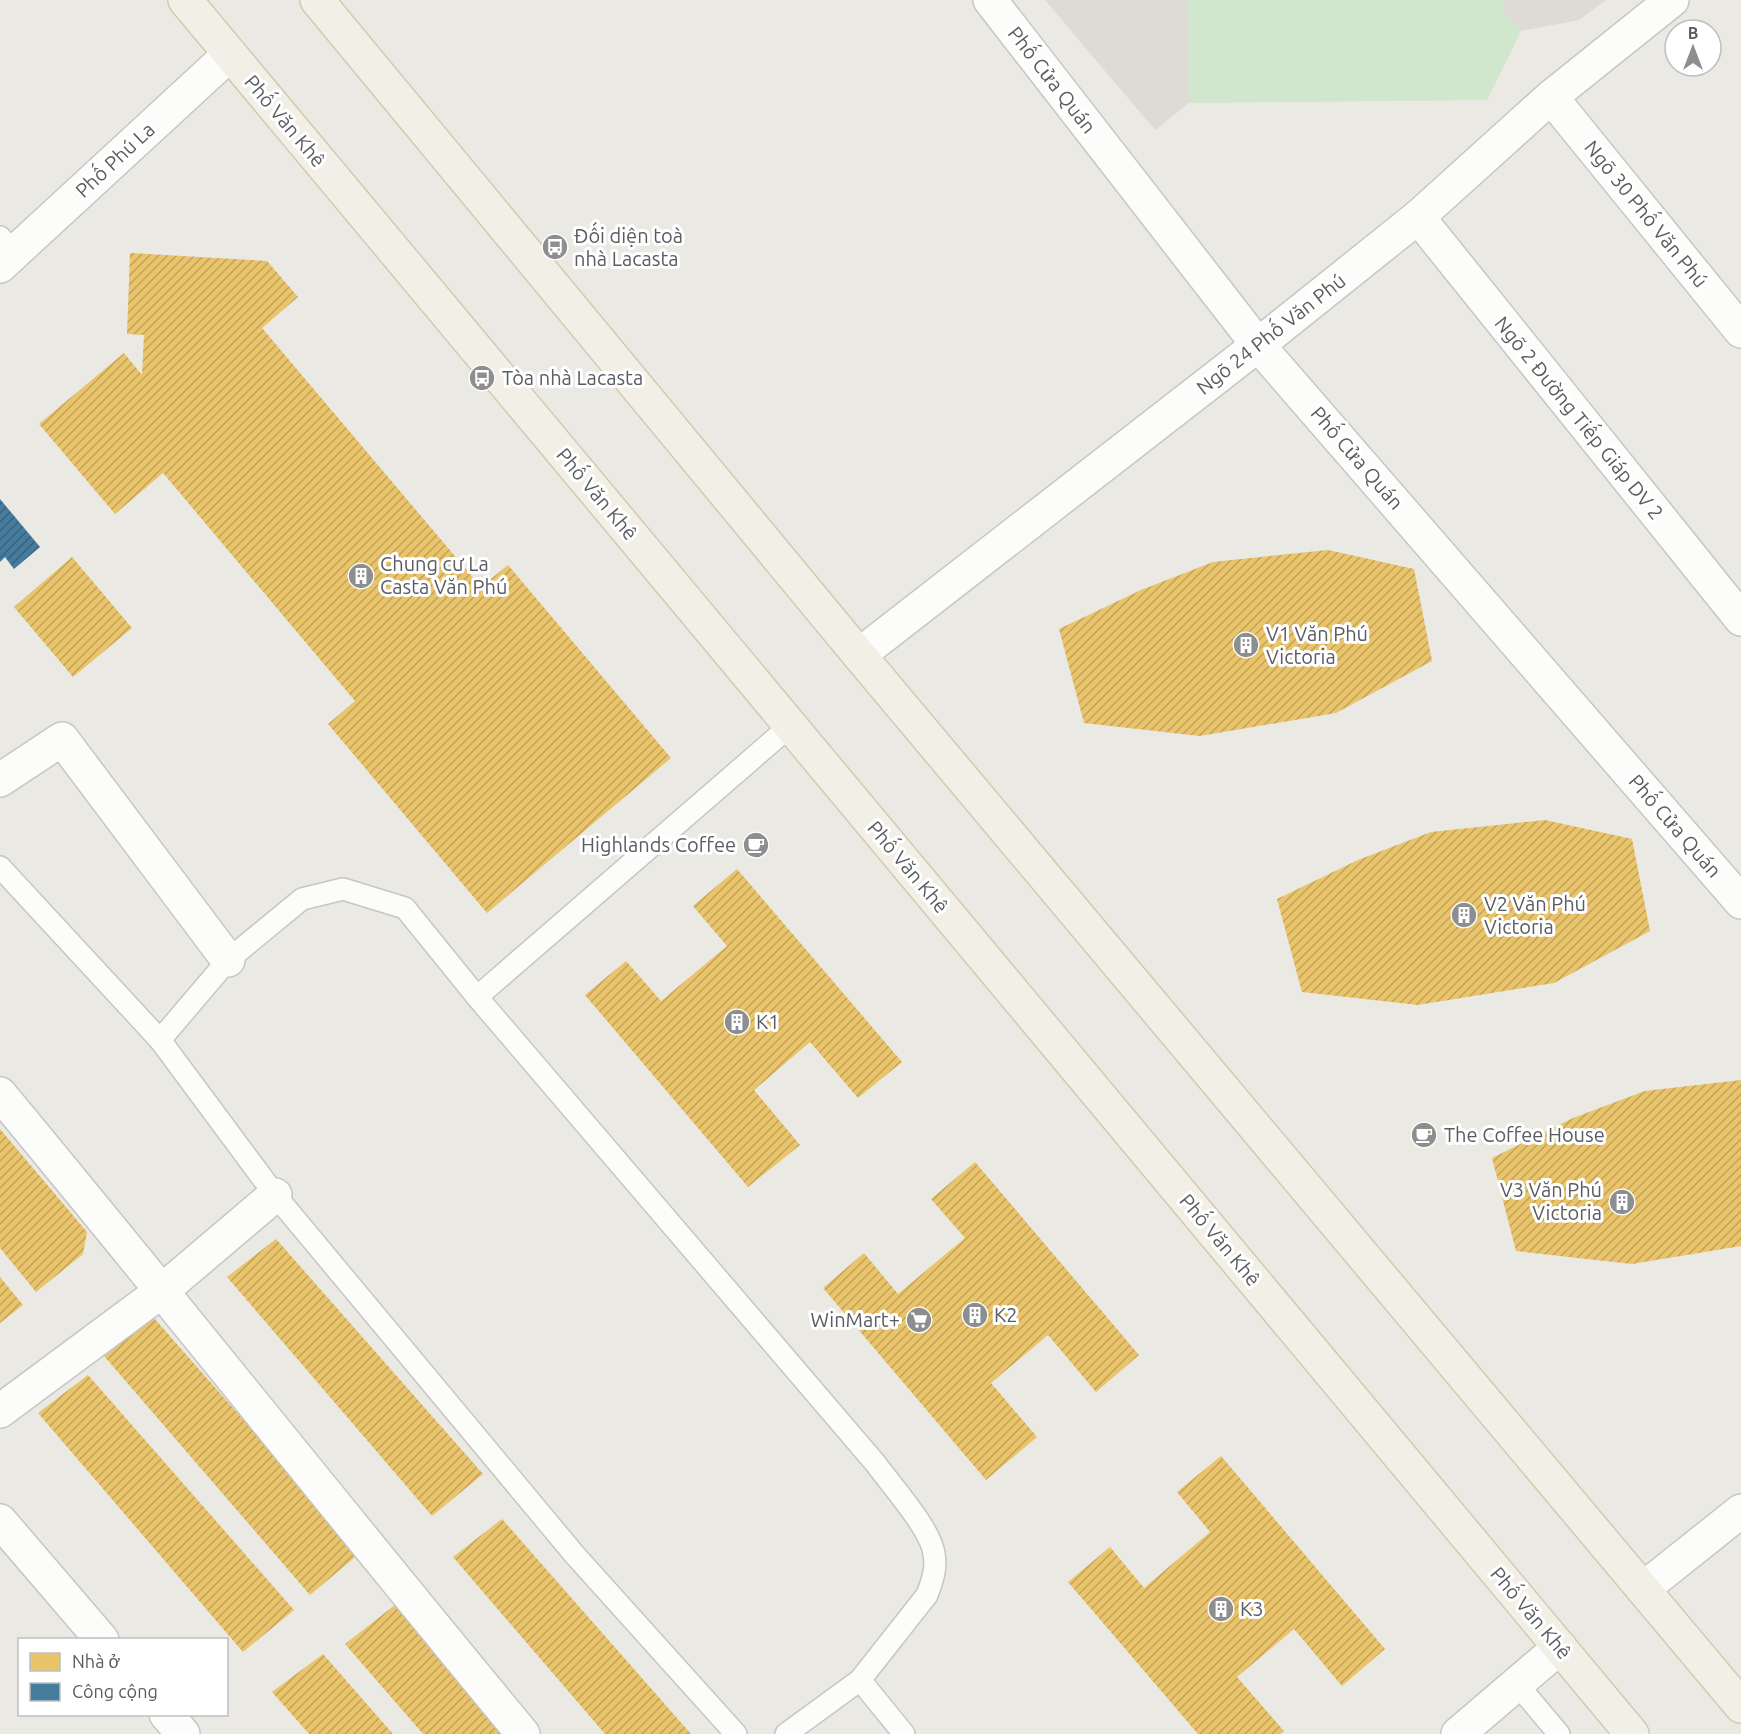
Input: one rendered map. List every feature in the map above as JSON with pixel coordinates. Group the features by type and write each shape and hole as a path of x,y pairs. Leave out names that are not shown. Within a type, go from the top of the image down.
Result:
{"main road":[{"name":"Phố Văn Khê","path":"185,0 1632,1734"},
{"path":"317,0 860,655 1741,1707"}],"street":[{"name":"Phố Cửa Quán","path":"990,0 1258,345 1741,902"},
{"name":"Ngõ 24 Phố Văn Phú","path":"860,655 1258,345 1418,217 1551,98 1672,0"},
{"name":"Phố Phú La","path":"5,252 230,54"},
{"name":"Ngõ 30 Phố Văn Phú","path":"1551,98 1741,331"},
{"name":"Ngõ 2 Đường Tiếp Giáp DV 2","path":"1418,217 1741,619"},
{"path":"0,780 62,739 228,960"},
{"path":"0,1094 163,1290 522,1734"},
{"path":"0,1411 163,1290 275,1195"},
{"path":"1642,1589 1741,1511"},
{"path":"0,1521 100,1638"},
{"path":"1458,1734 1560,1647"},
{"path":"168,1716 183,1734"}],"lane":[{"path":"477,997 790,726"},
{"path":"0,867 160,1040 275,1195 574,1554 736,1734"},
{"path":"160,1040 228,960 302,899 343,889 405,908 477,997 876,1464 925,1532 933,1548 935,1556 933,1579 927,1595 860,1680 786,1734"},
{"path":"860,1680 904,1734"},
{"path":"1517,1684 1559,1734"}],"shaded area":[{"path":"1045,0 1188,0 1189,103 1155,130"},
{"path":"1503,0 1606,0 1579,20 1521,31 1503,12"}],"green space":[{"path":"1188,0 1503,0 1503,12 1521,31 1487,100 1189,103"}],"building: Nhà ở":[{"name":"Chung cư La Casta Văn Phú","path":"130,253 267,261 298,297 262,328 481,587 508,565 671,758 487,913 328,724 355,701 163,473 115,514 39,424 124,353 142,375 144,335 127,334"},
{"name":"V1 Văn Phú Victoria","path":"1328,550 1414,569 1432,661 1336,713 1200,736 1084,723 1059,629 1141,590 1213,562"},
{"path":"72,557 132,628 73,677 14,607"},
{"name":"V2 Văn Phú Victoria","path":"1545,820 1632,839 1650,931 1554,983 1418,1005 1302,992 1277,899 1358,860 1431,832"},
{"name":"K1","path":"737,869 902,1062 858,1098 810,1042 754,1090 800,1145 748,1187 585,995 626,961 661,1001 727,946 693,906"},
{"name":"V3 Văn Phú Victoria","path":"1741,1080 1741,1246 1632,1264 1516,1251 1492,1158 1573,1118 1645,1091"},
{"path":"0,1129 87,1232 83,1254 36,1292 0,1248"},
{"name":"K2","path":"975,1162 1139,1355 1096,1392 1048,1335 991,1383 1037,1437 986,1480 823,1288 864,1253 898,1294 965,1238 931,1199"},
{"path":"276,1239 483,1474 432,1516 227,1277"},
{"path":"0,1277 23,1305 0,1323"},
{"path":"154,1318 360,1553 310,1595 104,1356"},
{"path":"88,1375 294,1610 243,1652 38,1413"},
{"name":"K3","path":"1221,1456 1385,1649 1342,1686 1294,1629 1237,1677 1284,1731 1280,1734 1198,1734 1068,1582 1110,1547 1144,1588 1210,1532 1177,1492"},
{"path":"502,1519 691,1734 605,1734 453,1557"},
{"path":"395,1605 508,1734 423,1734 345,1644"},
{"path":"323,1654 393,1734 309,1734 272,1692"}],"building: Công cộng":[{"path":"0,499 40,547 14,569 5,557 0,562"}],"place":[{"name":"Đối diện toà nhà Lacasta","path":"555,247"},
{"name":"Tòa nhà Lacasta","path":"482,378"},
{"name":"Chung cư La Casta Văn Phú","path":"361,576"},
{"name":"V1 Văn Phú Victoria","path":"1246,645"},
{"name":"Highlands Coffee","path":"756,845"},
{"name":"V2 Văn Phú Victoria","path":"1464,915"},
{"name":"K1","path":"737,1022"},
{"name":"The Coffee House","path":"1424,1135"},
{"name":"V3 Văn Phú Victoria","path":"1622,1202"},
{"name":"K2","path":"975,1315"},
{"name":"WinMart+","path":"919,1320"},
{"name":"K3","path":"1221,1609"}]}
